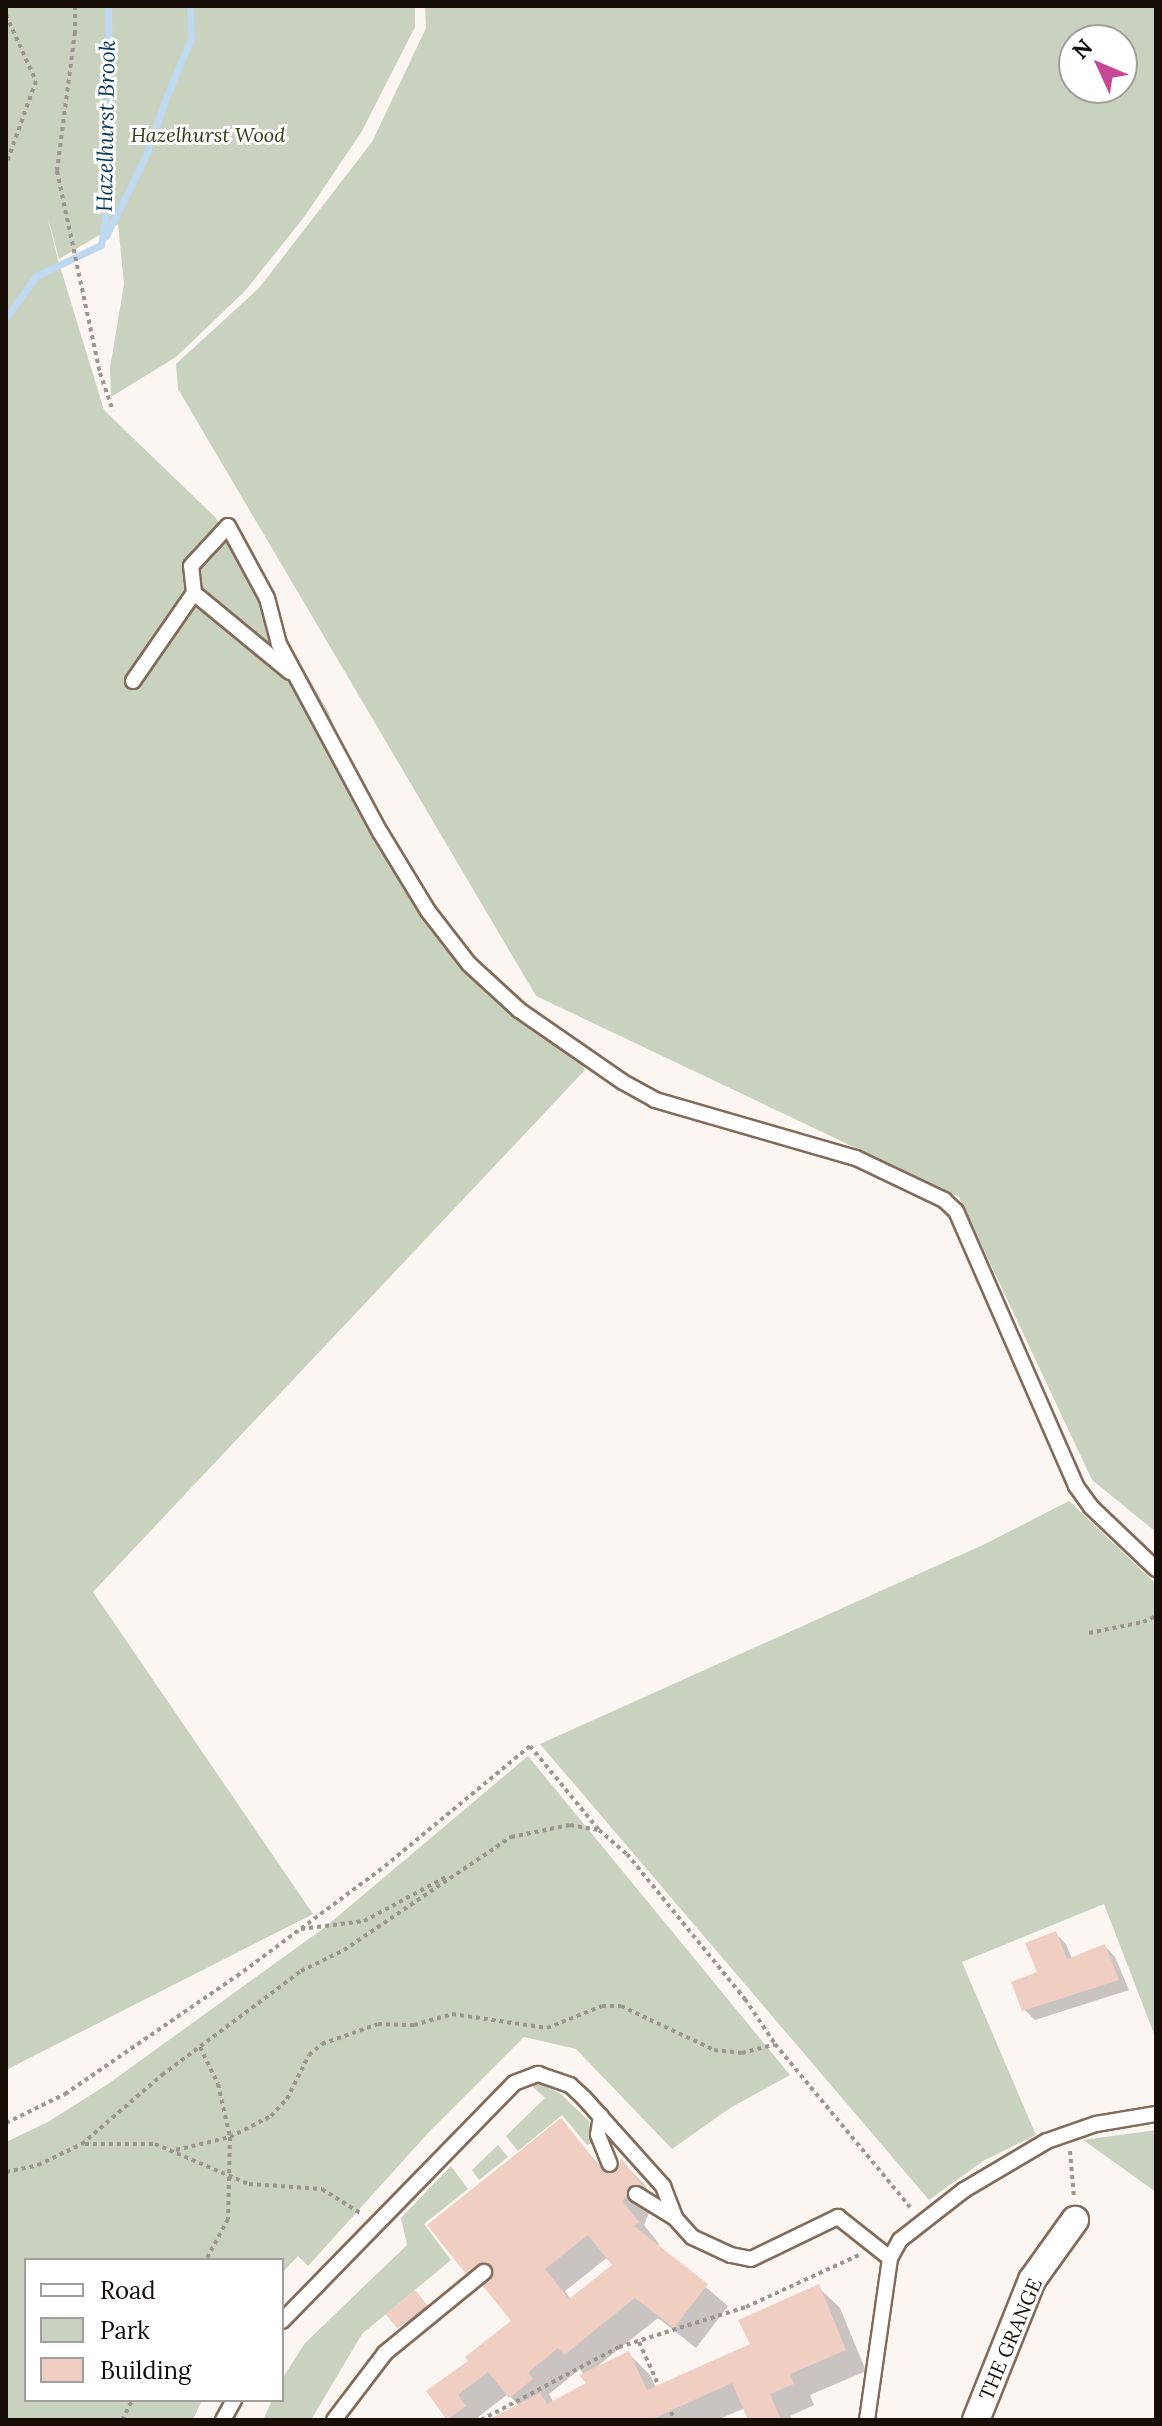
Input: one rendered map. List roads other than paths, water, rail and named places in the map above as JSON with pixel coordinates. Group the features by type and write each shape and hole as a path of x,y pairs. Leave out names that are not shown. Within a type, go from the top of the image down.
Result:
{"street":[{"name":"THE GRANGE","path":"976,2420 1032,2280 1075,2220"}],"lane":[{"path":"133,681 194,593 191,566 228,526 264,589 279,644 380,832 428,911 469,964 519,1010 623,1082 655,1100 856,1158 929,1190 956,1211 1076,1486 1091,1507 1156,1569"},
{"path":"194,593 296,677"},
{"path":"284,2319 514,2083 525,2076 550,2075 570,2085 663,2186 675,2218"},
{"path":"867,2420 890,2258 900,2240 921,2220 1010,2160 1096,2124 1156,2114"},
{"path":"601,2116 598,2135 610,2164"},
{"path":"636,2194 675,2218 692,2237 731,2255 751,2259 834,2218 841,2219 890,2258"},
{"path":"334,2420 385,2353 484,2272"},
{"path":"223,2420 233,2402"}],"waterway":[{"name":"Hazelhurst Brook","path":"6,318 36,276 101,245 110,190 108,6"},
{"name":"Hazelhurst Brook","path":"106,236 146,155 191,39 190,6"}],"park label":[{"name":"Hazelhurst Wood","path":"208,134"}]}
